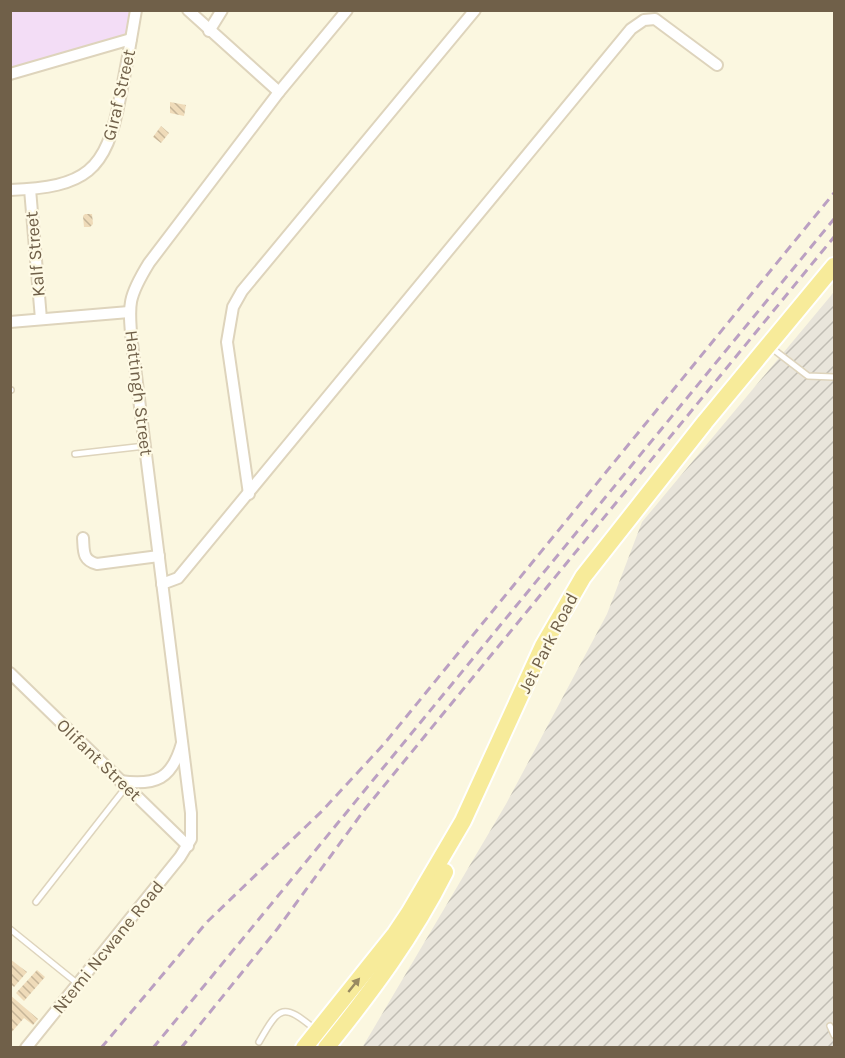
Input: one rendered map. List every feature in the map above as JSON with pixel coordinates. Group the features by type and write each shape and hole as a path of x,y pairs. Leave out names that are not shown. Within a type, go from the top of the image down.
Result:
{"main road":[{"name":"Jet Park Road","path":"326,1047 391,964 430,902 557,634 588,580 772,349 834,266"},
{"name":"Jet Park Road","path":"304,1047 395,934 413,906 463,821 543,645 583,577 772,349 834,280"}],"street":[{"name":"Giraf Street","path":"10,190 30,189 76,179 100,159 110,141 116,119 136,10"},
{"path":"188,10 279,92"},
{"path":"209,31 222,10"},
{"name":"Hattingh Street","path":"188,846 191,820 184,739 162,584 129,312 132,292 149,263 279,92 347,10"},
{"path":"249,494 227,342 233,307 242,291 475,10"},
{"path":"162,584 177,578 249,494 631,29 644,20 655,19 717,65"},
{"path":"10,74 131,39"},
{"name":"Kalf Street","path":"30,189 41,319"},
{"path":"10,322 129,312"},
{"path":"83,538 84,556 87,561 97,564 159,556"},
{"name":"Olifant Street","path":"10,673 188,846"},
{"path":"123,784 143,784 159,779 175,764 184,739"},
{"name":"Ntemi Ncwane Road","path":"27,1047 188,846"}],"lane":[{"path":"772,349 808,376 834,377"},
{"path":"75,454 145,446"},
{"path":"36,902 123,784"},
{"path":"10,929 78,984"},
{"path":"259,1042 278,1014 286,1010 293,1012 317,1031"},
{"path":"830,1026 834,1035"}],"shaded area":[{"path":"11,11 137,11 131,39 11,72"},
{"path":"834,292 834,1047 362,1048 506,804 607,614 642,522"}],"building":[{"path":"170,102 186,105 184,116 170,113"},
{"path":"161,126 169,133 161,143 153,137"},
{"path":"92,214 93,224 90,227 84,227 83,216"},
{"path":"10,959 27,972 14,987 10,984"},
{"path":"37,970 45,977 24,1001 16,993"},
{"path":"10,995 38,1019 33,1025 24,1018 10,1034"}],"railway":[{"path":"101,1048 207,922 322,811 384,744 834,193"},
{"path":"153,1048 834,219"},
{"path":"181,1048 278,928 365,809 834,237"}]}
